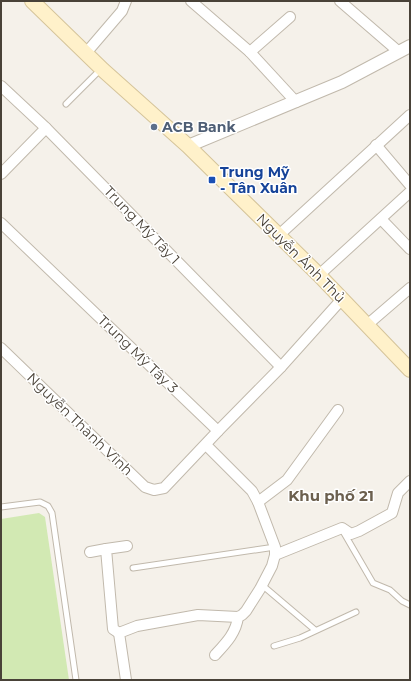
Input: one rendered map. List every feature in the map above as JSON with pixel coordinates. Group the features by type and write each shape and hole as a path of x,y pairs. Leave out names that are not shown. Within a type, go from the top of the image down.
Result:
{"main road":[{"name":"Nguyễn Ảnh Thủ","path":"32,1 102,69 188,146 319,275 410,370"}],"street":[{"path":"86,53 122,11 126,1"},
{"path":"191,1 250,52 296,102"},
{"path":"340,1 399,52"},
{"path":"250,52 290,18"},
{"path":"188,146 342,82 410,46"},
{"name":"Trung Mỹ Tây 1","path":"1,86 46,128 281,367"},
{"path":"279,235 376,146 408,120"},
{"path":"1,174 46,128"},
{"path":"376,146 410,185"},
{"path":"319,275 410,192"},
{"path":"381,219 410,249"},
{"name":"Trung Mỹ Tây 3","path":"1,223 218,431"},
{"path":"367,326 410,288"},
{"path":"119,633 137,626 198,615 238,617 246,611 272,566 275,551 258,502 252,491 206,445 281,367 342,299"},
{"name":"Nguyễn Thành Vĩnh","path":"1,348 145,487 154,490 164,488 206,445"},
{"path":"258,502 287,480 338,410"},
{"path":"275,551 342,528 351,534 359,531 392,513 398,493 410,482"},
{"path":"90,552 127,546"},
{"path":"106,549 113,629 119,633 126,680"},
{"path":"215,654 234,634 238,617"}],"lane":[{"path":"66,104 102,69"},
{"path":"1,507 40,502 48,506 52,513 76,680"},
{"path":"342,528 373,583 390,590 402,602 410,605"},
{"path":"133,568 275,551"},
{"path":"262,585 315,630"},
{"path":"274,646 300,638 356,612"}],"green space":[{"path":"39,513 45,517 69,680 1,680 1,519"}],"place":[{"name":"ACB Bank","path":"154,127"},
{"name":"Trung Mỹ - Tân Xuân","path":"212,180"}],"district":[{"name":"Khu phố 21","path":"331,495"}]}
